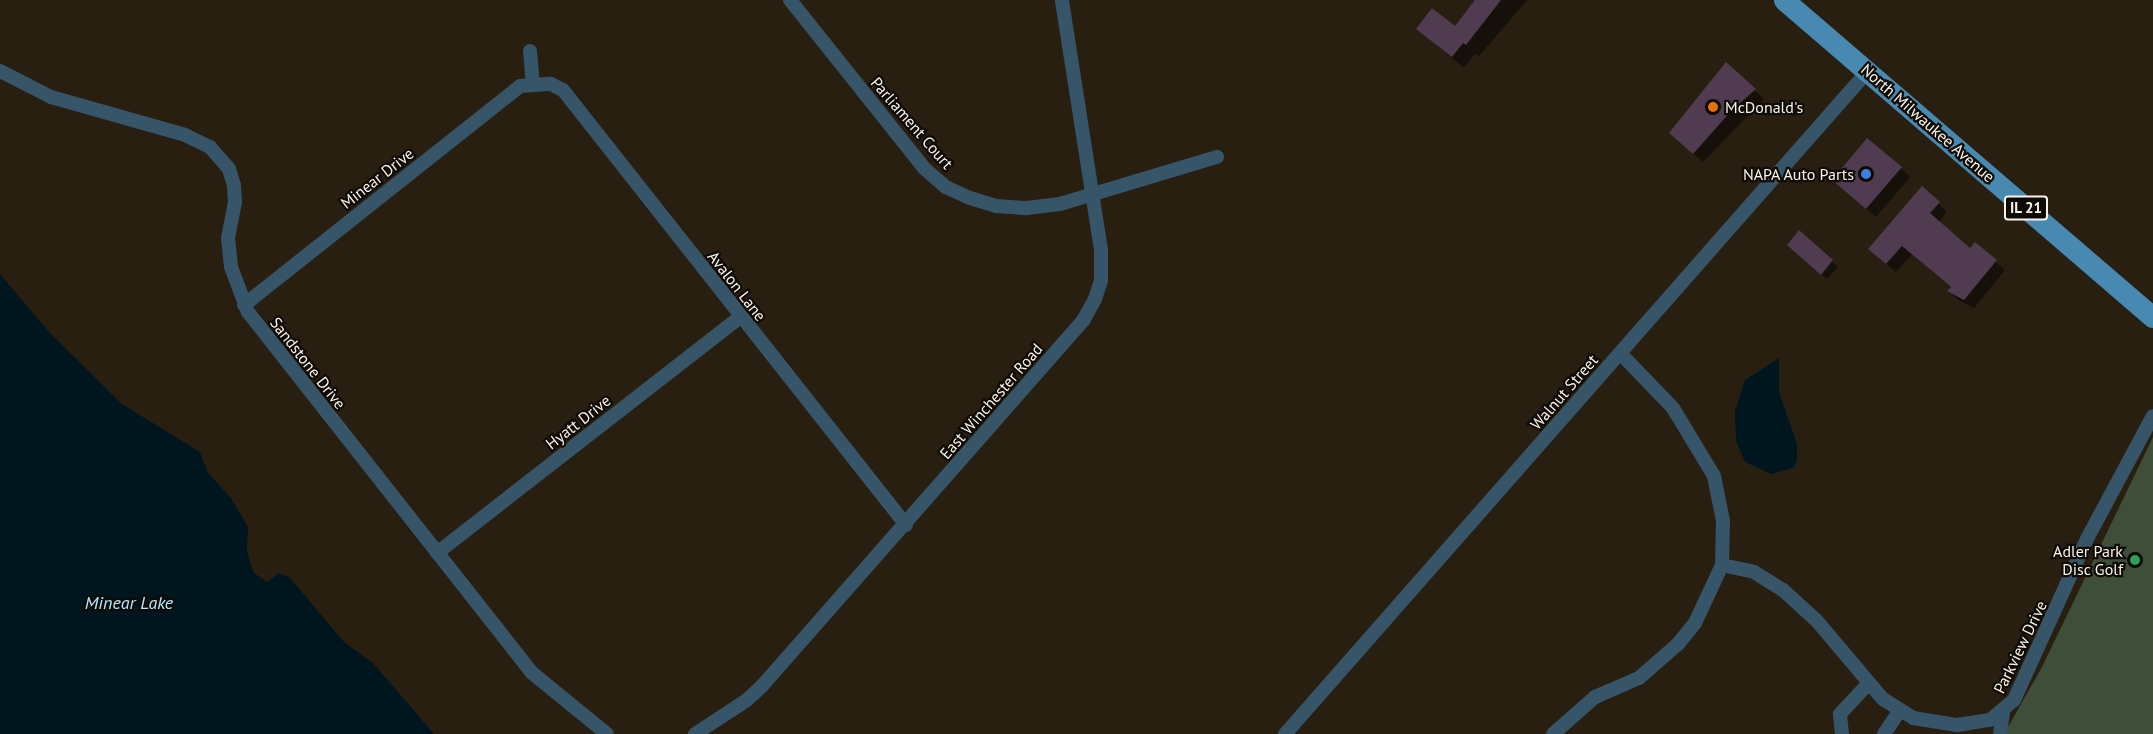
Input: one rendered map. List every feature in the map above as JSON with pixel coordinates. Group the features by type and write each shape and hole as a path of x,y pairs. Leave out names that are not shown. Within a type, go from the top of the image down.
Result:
{"main road":[{"name":"North Milwaukee Avenue","path":"1784,0 2153,317"}],"street":[{"name":"Parliament Court","path":"790,0 895,133 946,187 996,206 1027,208 1060,204 1092,192 1217,157"},
{"name":"East Winchester Road","path":"695,734 762,686 906,525 1084,319 1095,299 1101,280 1101,250 1062,0"},
{"path":"530,51 533,84"},
{"name":"Sandstone Drive","path":"0,71 51,97 185,135 210,147 229,169 234,185 235,201 228,238 231,267 244,304 531,672 607,734"},
{"name":"Walnut Street","path":"1286,734 1867,72"},
{"name":"Minear Drive","path":"244,304 520,86 533,84"},
{"name":"Avalon Lane","path":"533,84 551,84 563,90 906,525"},
{"name":"Hyatt Drive","path":"437,553 740,317"},
{"path":"1553,734 1595,697 1639,678 1678,644 1695,623 1722,565 1723,521 1714,476 1674,408 1620,353"},
{"name":"Parkview Drive","path":"1722,565 1754,572 1783,590 1817,621 1868,684 1913,718 1957,725 1990,720 2003,712 2014,700 2032,668 2088,537 2153,416"},
{"path":"1842,734 1840,714 1868,684"},
{"path":"1884,734 1900,710"},
{"path":"2000,734 2003,712"}],"green space":[{"name":"Adler Park Disc Golf","path":"2153,437 2153,734 2004,734 2042,667"}],"water":[{"name":"Minear Lake","path":"0,274 49,332 122,404 200,452 208,473 231,498 248,527 247,552 254,573 267,582 279,573 290,578 344,642 373,663 434,734 0,734"},
{"path":"1779,358 1779,392 1797,444 1797,461 1793,468 1771,474 1745,462 1736,441 1735,411 1745,380"}],"building":[{"path":"1475,0 1501,0 1466,45 1463,43 1452,57 1416,29 1432,8 1455,26"},
{"name":"McDonald's","path":"1726,62 1756,89 1732,110 1693,154 1669,133"},
{"name":"NAPA Auto Parts","path":"1867,138 1902,167 1866,209 1832,180"},
{"path":"1922,186 1940,202 1930,213 1970,248 1975,242 1997,260 1964,300 1947,291 1951,287 1902,246 1886,264 1868,249"},
{"path":"1799,230 1833,260 1821,275 1787,245"}],"place":[{"name":"McDonald's","path":"1713,107"},
{"name":"NAPA Auto Parts","path":"1866,174"},
{"name":"Adler Park Disc Golf","path":"2135,560"}]}
